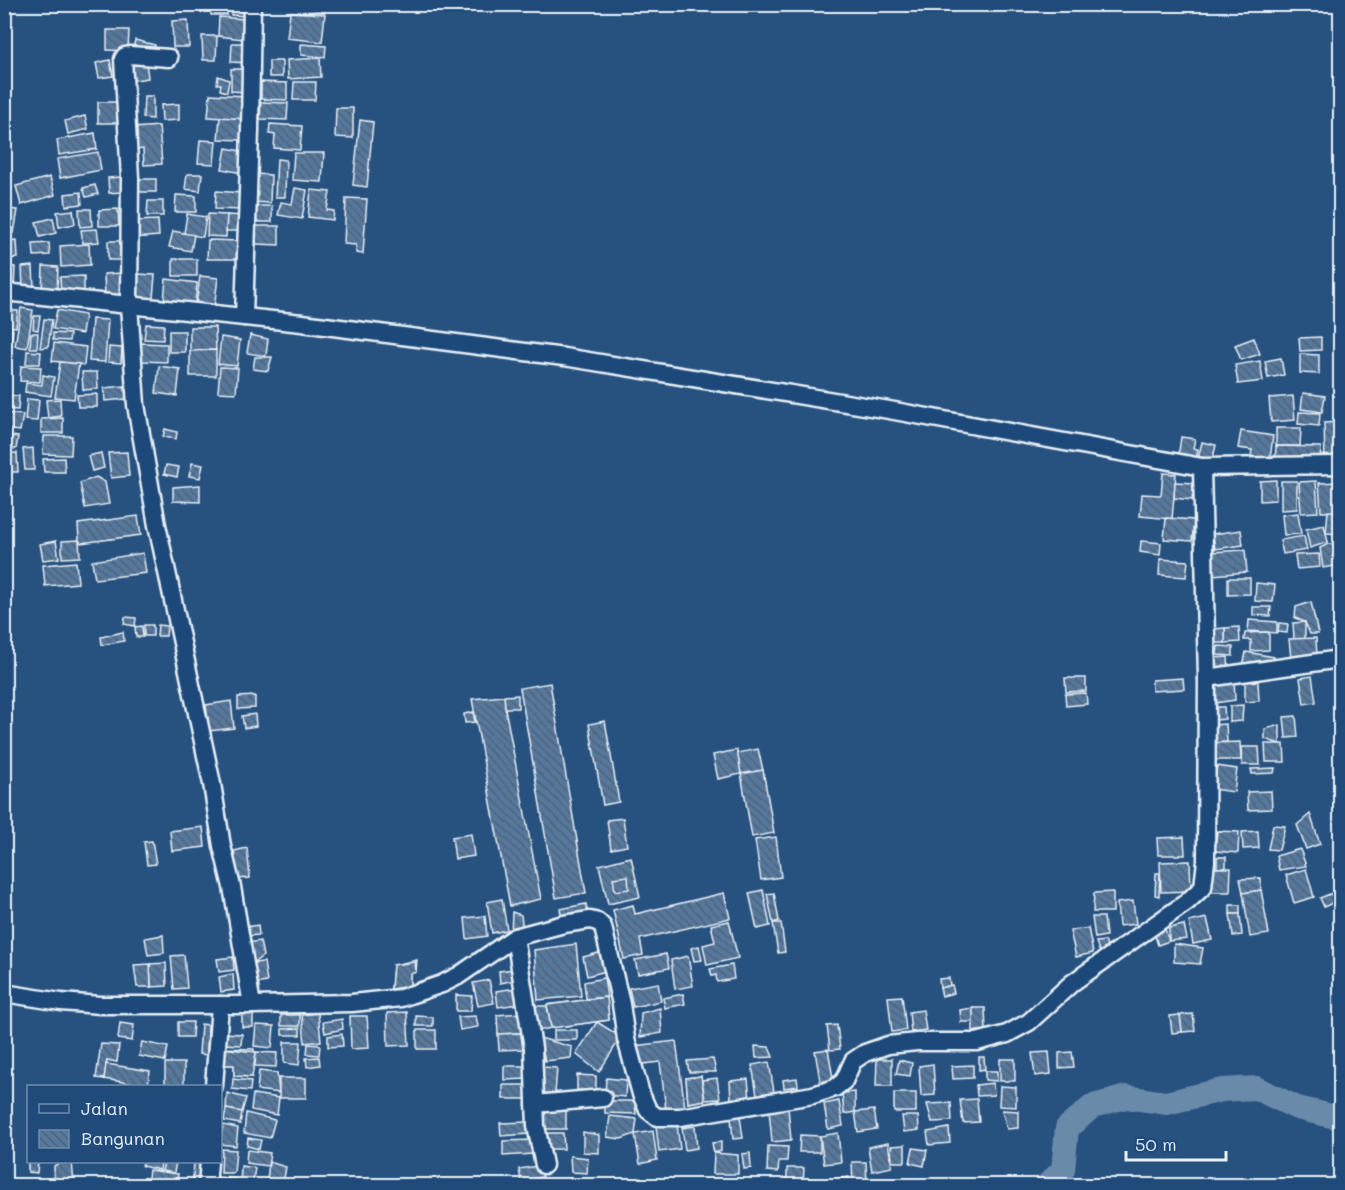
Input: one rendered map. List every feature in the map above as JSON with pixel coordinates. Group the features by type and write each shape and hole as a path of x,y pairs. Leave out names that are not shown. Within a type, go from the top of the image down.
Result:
{"street":[{"path":"244,317 252,4"},
{"path":"169,58 130,55 123,59 130,178 129,305 135,396 142,448 212,784 252,1005"},
{"path":"4,292 244,317 588,361 889,410 1202,466 1341,465"},
{"path":"4,993 61,1002 100,1005 352,1003 401,998 458,976 515,937 564,924 590,920 598,922 603,927 621,1004 634,1075 648,1110 657,1117 680,1117 813,1095 835,1088 844,1081 853,1061 865,1053 888,1045 917,1042 977,1042 1007,1034 1029,1022 1072,983 1187,902 1203,887 1206,861 1208,678 1202,466"},
{"path":"1208,678 1341,659"},
{"path":"515,937 533,1048 536,1126 544,1165"},
{"path":"214,1085 220,1005"},
{"path":"535,1104 603,1098"},
{"path":"207,1185 209,1163"}],"building":[{"path":"211,4 227,4 227,15 211,15"},
{"path":"296,4 320,4 319,10 295,8"},
{"path":"232,7 248,7 247,16 231,15"},
{"path":"290,12 325,14 322,42 287,38"},
{"path":"219,17 244,19 243,39 218,36"},
{"path":"188,20 189,47 173,47 172,21"},
{"path":"107,30 129,30 128,51 107,50"},
{"path":"202,36 217,36 216,60 203,60"},
{"path":"135,40 155,45 152,54 133,50"},
{"path":"232,43 248,43 248,63 231,62"},
{"path":"301,44 326,46 325,57 301,55"},
{"path":"320,58 321,77 288,79 287,60"},
{"path":"110,60 113,76 99,78 96,63"},
{"path":"146,61 148,78 128,81 126,64"},
{"path":"269,61 282,61 282,77 269,77"},
{"path":"231,69 245,69 245,92 231,91"},
{"path":"218,76 229,80 227,92 220,90 221,84 217,84"},
{"path":"261,82 287,83 287,100 261,99"},
{"path":"294,82 316,82 315,100 293,100"},
{"path":"210,94 246,96 244,119 208,117"},
{"path":"144,96 153,96 153,119 143,118"},
{"path":"98,102 123,102 123,123 98,123"},
{"path":"261,102 288,103 287,120 260,119"},
{"path":"179,104 179,120 162,121 161,105"},
{"path":"336,108 353,108 353,138 335,137"},
{"path":"85,116 88,129 68,134 65,121"},
{"path":"220,117 244,119 243,140 218,139"},
{"path":"360,120 373,122 367,187 353,185"},
{"path":"270,124 302,126 300,150 274,148 275,135 269,134"},
{"path":"159,126 162,164 144,165 143,149 135,150 133,128"},
{"path":"95,133 97,149 59,155 57,140"},
{"path":"200,140 216,141 214,164 198,163"},
{"path":"226,148 246,152 242,173 222,169"},
{"path":"98,152 101,170 60,178 57,159"},
{"path":"294,153 324,153 322,182 292,180"},
{"path":"277,159 286,160 285,197 275,197"},
{"path":"4,163 11,191 4,193"},
{"path":"187,174 202,174 200,191 185,189"},
{"path":"253,174 271,175 270,203 252,202"},
{"path":"50,177 55,195 21,205 16,186"},
{"path":"121,177 121,192 109,193 108,178"},
{"path":"134,179 156,179 156,192 134,192"},
{"path":"95,185 98,194 86,197 83,188"},
{"path":"295,188 307,190 302,219 278,215 281,202 292,204"},
{"path":"311,190 330,192 327,210 334,211 333,220 308,217"},
{"path":"216,191 242,193 241,210 215,209"},
{"path":"81,192 82,204 66,206 65,194"},
{"path":"176,195 196,196 196,212 175,212"},
{"path":"346,198 367,199 363,254 356,253 356,245 344,244"},
{"path":"148,201 163,201 163,216 147,216"},
{"path":"251,206 272,206 272,222 251,222"},
{"path":"4,209 18,210 14,233 4,232"},
{"path":"79,209 91,209 92,226 80,227"},
{"path":"118,209 119,226 99,226 99,210"},
{"path":"73,210 75,224 59,227 57,212"},
{"path":"187,214 206,217 203,237 184,234"},
{"path":"208,214 227,215 226,237 207,236"},
{"path":"227,215 244,216 244,231 226,231"},
{"path":"53,218 56,233 40,237 36,222"},
{"path":"158,220 159,236 134,238 133,221"},
{"path":"256,226 279,226 279,245 256,244"},
{"path":"97,229 99,242 83,243 81,230"},
{"path":"173,231 194,235 191,251 169,247"},
{"path":"17,240 18,258 6,259 5,241"},
{"path":"208,240 240,241 239,259 207,259"},
{"path":"108,241 123,241 123,260 108,260"},
{"path":"49,243 50,255 34,256 33,244"},
{"path":"89,244 90,265 61,267 60,246"},
{"path":"173,259 197,259 197,276 173,276"},
{"path":"4,266 15,267 14,289 4,288"},
{"path":"33,266 34,287 23,288 22,267"},
{"path":"43,266 58,267 57,292 42,292"},
{"path":"123,273 124,296 105,296 104,274"},
{"path":"138,274 155,275 153,298 137,298"},
{"path":"84,276 84,295 61,296 60,277"},
{"path":"200,276 218,278 214,308 196,306"},
{"path":"166,279 197,283 195,303 164,300"},
{"path":"21,308 33,310 27,348 15,346"},
{"path":"4,310 18,311 16,327 4,326"},
{"path":"57,310 85,315 82,334 53,329"},
{"path":"34,316 40,316 38,330 33,329"},
{"path":"44,319 52,320 48,347 40,348"},
{"path":"92,319 108,320 105,362 89,361"},
{"path":"146,324 164,325 163,340 144,339"},
{"path":"190,327 215,327 216,350 190,351"},
{"path":"4,329 13,330 10,351 4,350"},
{"path":"169,331 185,331 185,352 169,352"},
{"path":"31,333 38,333 37,348 30,348"},
{"path":"53,333 70,334 69,341 53,340"},
{"path":"250,335 268,339 266,356 247,353"},
{"path":"221,337 240,340 237,366 218,364"},
{"path":"1321,337 1321,350 1300,351 1299,338"},
{"path":"1254,338 1260,354 1241,360 1235,345"},
{"path":"54,343 86,347 84,365 52,361"},
{"path":"141,343 167,344 167,362 141,361"},
{"path":"109,347 122,348 121,363 108,362"},
{"path":"216,350 216,376 190,376 190,351"},
{"path":"27,351 41,352 40,364 26,364"},
{"path":"1300,354 1319,355 1319,374 1300,373"},
{"path":"255,357 272,357 268,371 253,369"},
{"path":"1281,358 1284,375 1268,378 1265,361"},
{"path":"1260,361 1263,381 1238,384 1235,365"},
{"path":"60,362 79,364 74,399 55,397"},
{"path":"21,366 41,367 40,382 20,381"},
{"path":"159,366 180,369 177,396 156,393"},
{"path":"220,367 238,368 236,393 218,392"},
{"path":"82,372 97,372 98,389 83,390"},
{"path":"43,375 54,377 51,396 25,392 26,383 42,385"},
{"path":"125,386 126,399 105,401 104,388"},
{"path":"1303,393 1325,396 1322,412 1301,409"},
{"path":"97,394 97,407 78,407 77,395"},
{"path":"4,395 19,396 18,410 4,409"},
{"path":"1293,396 1295,420 1271,422 1269,398"},
{"path":"27,399 39,400 37,421 25,420"},
{"path":"60,399 61,416 48,418 46,400"},
{"path":"1299,412 1320,413 1319,426 1298,424"},
{"path":"4,413 23,415 20,431 4,429"},
{"path":"63,418 63,433 41,433 41,419"},
{"path":"1340,422 1340,460 1325,460 1324,423"},
{"path":"1276,428 1301,428 1300,446 1276,446"},
{"path":"165,429 177,432 176,439 163,437"},
{"path":"1241,431 1273,436 1269,467 1250,463 1252,450 1238,448"},
{"path":"4,435 18,437 16,449 4,448"},
{"path":"44,436 72,436 71,455 43,454"},
{"path":"1181,437 1195,439 1193,448 1198,449 1196,461 1178,458"},
{"path":"1202,442 1216,445 1212,462 1198,459"},
{"path":"1276,446 1321,447 1320,463 1275,463"},
{"path":"33,448 34,470 25,470 23,449"},
{"path":"127,452 129,476 111,478 108,453"},
{"path":"17,453 18,472 4,472 4,454"},
{"path":"101,453 104,468 92,471 88,456"},
{"path":"64,458 65,472 44,472 43,459"},
{"path":"192,463 203,465 200,478 189,476"},
{"path":"166,465 179,467 177,477 164,474"},
{"path":"1163,473 1176,474 1172,519 1140,516 1142,494 1161,495"},
{"path":"96,477 105,482 109,504 85,508 80,483"},
{"path":"1276,480 1276,500 1260,501 1260,481"},
{"path":"1281,481 1297,481 1297,509 1281,510"},
{"path":"1316,481 1318,512 1301,513 1299,482"},
{"path":"1175,482 1194,483 1192,500 1174,498"},
{"path":"1340,482 1340,512 1321,512 1319,483"},
{"path":"200,485 200,502 173,501 173,487"},
{"path":"1328,511 1340,512 1340,534 1326,533"},
{"path":"1298,513 1301,534 1284,535 1282,515"},
{"path":"138,516 141,535 81,543 79,540 78,524"},
{"path":"1166,518 1194,520 1192,541 1164,539"},
{"path":"1324,525 1328,542 1310,548 1306,529"},
{"path":"1241,530 1243,545 1215,549 1213,534"},
{"path":"1304,536 1307,550 1283,554 1280,540"},
{"path":"79,540 80,557 62,558 62,541"},
{"path":"56,541 59,558 43,560 40,544"},
{"path":"1141,541 1161,543 1160,555 1140,552"},
{"path":"1328,544 1340,544 1340,565 1323,568 1320,548"},
{"path":"1245,550 1247,572 1213,575 1211,552"},
{"path":"143,553 146,573 95,579 92,561"},
{"path":"1319,554 1320,567 1297,569 1295,555"},
{"path":"1160,559 1188,561 1186,577 1159,575"},
{"path":"76,562 78,583 45,586 43,565"},
{"path":"1228,578 1250,578 1250,594 1228,595"},
{"path":"1256,583 1275,585 1273,602 1255,601"},
{"path":"1311,602 1318,634 1310,634 1305,622 1295,618 1296,607"},
{"path":"1253,607 1271,607 1270,616 1253,615"},
{"path":"125,617 136,618 135,626 124,624"},
{"path":"1249,620 1277,622 1277,633 1248,631"},
{"path":"1305,622 1305,639 1294,639 1293,623"},
{"path":"1279,623 1288,624 1287,633 1278,632"},
{"path":"144,625 153,625 153,636 144,636"},
{"path":"158,625 167,626 166,636 157,636"},
{"path":"142,626 143,637 136,637 135,627"},
{"path":"1239,627 1240,642 1225,643 1225,628"},
{"path":"1225,628 1225,643 1214,643 1213,629"},
{"path":"123,632 124,641 102,645 101,637"},
{"path":"1269,632 1269,650 1251,651 1251,640 1244,640 1245,633"},
{"path":"1316,638 1317,658 1291,658 1289,639"},
{"path":"1218,646 1233,647 1233,656 1217,655"},
{"path":"1246,652 1274,657 1274,666 1243,666"},
{"path":"1228,657 1229,672 1213,673 1212,658"},
{"path":"1312,676 1316,702 1304,704 1300,678"},
{"path":"1065,678 1086,678 1086,691 1066,692"},
{"path":"1183,678 1184,689 1152,691 1152,680"},
{"path":"1234,678 1235,700 1215,703 1213,680"},
{"path":"1258,681 1259,701 1245,702 1245,682"},
{"path":"550,683 586,893 556,898 520,688"},
{"path":"1086,693 1087,704 1066,706 1065,694"},
{"path":"518,695 518,708 505,708 504,696"},
{"path":"255,696 255,708 238,709 238,697"},
{"path":"504,696 541,899 510,906 472,699"},
{"path":"231,701 234,728 209,731 206,705"},
{"path":"1243,705 1242,721 1230,722 1230,706"},
{"path":"1213,707 1224,707 1225,719 1216,720"},
{"path":"473,712 475,722 465,723 464,714"},
{"path":"255,714 256,726 244,728 242,716"},
{"path":"1296,716 1298,737 1286,738 1284,717"},
{"path":"605,721 619,802 603,805 589,724"},
{"path":"1226,724 1227,742 1212,743 1211,725"},
{"path":"1280,725 1280,744 1265,739 1265,729"},
{"path":"1240,742 1241,760 1213,760 1212,743"},
{"path":"1265,744 1284,744 1285,762 1266,762"},
{"path":"1241,747 1259,747 1260,765 1242,765"},
{"path":"758,749 763,770 741,774 737,753"},
{"path":"737,750 741,774 718,779 713,755"},
{"path":"1217,766 1237,769 1234,792 1213,789"},
{"path":"1275,768 1274,773 1252,774 1251,769"},
{"path":"763,770 774,833 752,837 741,774"},
{"path":"1271,791 1272,809 1248,810 1247,792"},
{"path":"1310,814 1320,844 1306,849 1297,825"},
{"path":"623,818 627,846 611,849 607,820"},
{"path":"1273,825 1285,826 1279,850 1268,849"},
{"path":"203,827 205,847 172,851 170,831"},
{"path":"1217,831 1239,832 1238,853 1215,851"},
{"path":"1258,831 1259,848 1243,849 1242,832"},
{"path":"471,834 474,856 455,859 452,837"},
{"path":"776,837 781,877 761,880 755,840"},
{"path":"1184,837 1185,855 1158,855 1157,838"},
{"path":"152,841 156,864 147,865 144,842"},
{"path":"247,848 250,878 238,879 234,851"},
{"path":"1300,849 1306,866 1279,870 1276,856"},
{"path":"631,857 640,897 608,904 599,865"},
{"path":"1217,857 1226,857 1226,868 1217,868"},
{"path":"1190,861 1191,891 1161,892 1160,862"},
{"path":"1213,868 1231,868 1230,892 1212,892"},
{"path":"1306,869 1314,897 1294,903 1286,875"},
{"path":"1156,873 1160,873 1159,896 1155,895"},
{"path":"628,876 629,889 615,891 613,878"},
{"path":"1261,878 1261,890 1243,893 1240,879"},
{"path":"763,890 770,926 757,929 749,893"},
{"path":"1261,890 1269,934 1250,937 1243,893"},
{"path":"1113,892 1113,912 1093,912 1094,893"},
{"path":"1335,892 1339,900 1324,907 1320,898"},
{"path":"724,893 730,918 640,939 643,955 624,959 613,910 633,905 635,914"},
{"path":"774,893 779,921 773,923 767,894"},
{"path":"502,899 507,930 492,933 487,902"},
{"path":"1133,901 1136,924 1119,926 1117,903"},
{"path":"586,904 588,915 562,919 560,909"},
{"path":"1230,905 1240,905 1240,914 1230,914"},
{"path":"512,912 521,915 523,931 511,934"},
{"path":"1230,914 1240,914 1242,935 1233,936"},
{"path":"485,916 487,936 467,939 465,918"},
{"path":"1092,917 1104,917 1106,936 1095,938"},
{"path":"1207,918 1212,940 1193,944 1189,922"},
{"path":"729,921 738,958 707,965 703,945 715,942 711,925"},
{"path":"773,923 781,923 785,952 778,953"},
{"path":"258,925 259,935 246,936 245,927"},
{"path":"1184,925 1187,939 1169,941 1169,928"},
{"path":"1164,926 1169,941 1158,945 1153,930"},
{"path":"1088,928 1093,953 1076,957 1070,931"},
{"path":"163,935 164,953 148,955 145,938"},
{"path":"260,941 263,956 253,963 247,943"},
{"path":"1105,941 1108,949 1100,953 1096,942"},
{"path":"576,944 581,996 538,1000 534,950"},
{"path":"1174,944 1203,948 1200,964 1174,962"},
{"path":"699,946 702,960 694,961 691,948"},
{"path":"602,952 606,971 587,976 583,957"},
{"path":"666,954 669,968 638,974 635,960"},
{"path":"184,955 187,988 174,989 171,956"},
{"path":"688,956 693,986 675,989 671,960"},
{"path":"233,957 234,970 219,972 217,959"},
{"path":"417,960 416,972 410,974 410,986 391,989 393,965"},
{"path":"264,962 267,982 254,984 253,963"},
{"path":"415,962 416,972 410,974 410,986 391,989 393,965"},
{"path":"166,963 167,986 151,987 150,964"},
{"path":"150,964 151,987 137,987 134,965"},
{"path":"732,965 734,979 717,982 716,975 712,976 710,969"},
{"path":"514,969 516,980 500,983 499,971"},
{"path":"233,974 234,990 221,992 219,977"},
{"path":"604,978 607,997 586,999 584,982"},
{"path":"949,978 950,986 940,988 939,979"},
{"path":"489,980 494,1003 478,1006 473,983"},
{"path":"658,983 661,1001 633,1007 629,988"},
{"path":"952,985 954,993 942,996 940,988"},
{"path":"516,988 518,1004 498,1007 496,991"},
{"path":"683,994 685,1004 665,1008 663,998"},
{"path":"456,995 472,996 471,1011 456,1011"},
{"path":"902,996 906,1030 892,1032 888,997"},
{"path":"607,997 609,1020 551,1028 547,1005"},
{"path":"607,997 609,1020 551,1028 547,1005"},
{"path":"534,1006 547,1006 551,1028 537,1031"},
{"path":"253,1008 253,1027 242,1027 242,1009"},
{"path":"660,1008 662,1033 640,1037 641,1013"},
{"path":"973,1008 974,1022 961,1022 960,1010"},
{"path":"973,1008 985,1008 986,1031 973,1031"},
{"path":"923,1010 926,1030 911,1032 909,1012"},
{"path":"407,1012 409,1045 388,1046 387,1013"},
{"path":"318,1013 321,1041 305,1043 302,1015"},
{"path":"520,1013 521,1033 498,1034 497,1015"},
{"path":"1193,1014 1195,1031 1182,1032 1180,1015"},
{"path":"281,1015 300,1015 300,1026 281,1026"},
{"path":"1180,1015 1182,1032 1172,1033 1170,1016"},
{"path":"350,1016 367,1016 369,1048 351,1049"},
{"path":"416,1016 433,1017 433,1026 416,1026"},
{"path":"476,1016 478,1027 460,1030 458,1017"},
{"path":"342,1019 343,1029 325,1033 323,1022"},
{"path":"178,1022 193,1022 192,1037 178,1037"},
{"path":"597,1022 621,1037 599,1072 576,1054"},
{"path":"120,1023 134,1025 132,1041 118,1039"},
{"path":"201,1024 208,1025 207,1055 199,1054"},
{"path":"256,1025 274,1026 272,1048 254,1046"},
{"path":"837,1025 840,1049 830,1050 827,1026"},
{"path":"300,1028 300,1035 282,1035 282,1029"},
{"path":"417,1030 436,1030 436,1049 417,1049"},
{"path":"554,1030 577,1030 577,1040 554,1040"},
{"path":"223,1033 242,1034 241,1045 222,1044"},
{"path":"521,1033 523,1049 499,1050 498,1034"},
{"path":"342,1034 343,1046 328,1047 328,1036"},
{"path":"540,1038 572,1047 571,1058 545,1061"},
{"path":"676,1041 685,1108 666,1110 660,1062 635,1065 633,1046"},
{"path":"142,1042 168,1047 165,1061 139,1056"},
{"path":"284,1042 301,1042 299,1065 284,1063"},
{"path":"101,1044 119,1045 117,1062 107,1060 104,1079 96,1078"},
{"path":"308,1044 320,1045 319,1055 307,1054"},
{"path":"755,1046 769,1047 773,1057 756,1058"},
{"path":"221,1048 254,1049 252,1077 234,1076 234,1065 220,1065"},
{"path":"221,1048 256,1052 252,1077 234,1076 234,1065 220,1065"},
{"path":"828,1049 834,1084 821,1086 815,1051"},
{"path":"256,1052 277,1053 276,1067 255,1066"},
{"path":"1049,1052 1051,1074 1035,1076 1032,1053"},
{"path":"1072,1052 1074,1067 1059,1068 1059,1053"},
{"path":"319,1057 320,1065 307,1067 306,1058"},
{"path":"979,1057 984,1057 985,1069 979,1070"},
{"path":"713,1059 716,1072 689,1072 687,1061"},
{"path":"877,1059 892,1059 892,1086 876,1086"},
{"path":"1000,1059 1015,1059 1015,1081 1000,1081"},
{"path":"899,1060 912,1063 910,1076 896,1074"},
{"path":"769,1062 774,1092 757,1095 752,1065"},
{"path":"165,1063 184,1063 184,1085 165,1085"},
{"path":"106,1064 150,1071 148,1085 104,1079"},
{"path":"933,1064 935,1095 921,1096 919,1066"},
{"path":"973,1065 973,1078 953,1079 952,1066"},
{"path":"504,1066 527,1066 527,1079 504,1080"},
{"path":"542,1067 557,1068 555,1094 540,1093"},
{"path":"259,1071 277,1073 279,1093 257,1090"},
{"path":"985,1071 997,1071 997,1081 985,1080"},
{"path":"577,1075 596,1076 596,1091 577,1090"},
{"path":"701,1076 705,1100 688,1103 686,1078"},
{"path":"701,1076 705,1100 688,1103 686,1078"},
{"path":"279,1078 306,1078 306,1098 279,1098"},
{"path":"606,1078 626,1080 625,1097 605,1095"},
{"path":"717,1078 720,1099 705,1100 702,1080"},
{"path":"797,1078 798,1086 784,1088 783,1080"},
{"path":"233,1079 251,1081 250,1091 232,1089"},
{"path":"748,1079 750,1100 731,1101 730,1081"},
{"path":"993,1083 994,1095 977,1096 976,1085"},
{"path":"503,1085 528,1085 528,1099 503,1099"},
{"path":"1000,1086 1016,1087 1016,1107 999,1106"},
{"path":"855,1092 855,1112 844,1114 842,1093"},
{"path":"227,1093 246,1098 242,1112 226,1109"},
{"path":"894,1093 916,1093 916,1112 894,1112"},
{"path":"253,1094 279,1098 277,1115 251,1110"},
{"path":"977,1099 979,1122 963,1123 960,1100"},
{"path":"605,1101 635,1101 636,1114 605,1113"},
{"path":"839,1101 843,1126 828,1129 824,1104"},
{"path":"951,1103 952,1121 932,1122 927,1104"},
{"path":"788,1108 791,1140 772,1142 769,1110"},
{"path":"226,1109 242,1112 240,1124 224,1121"},
{"path":"541,1110 566,1111 566,1129 541,1129"},
{"path":"874,1110 877,1129 858,1132 855,1112"},
{"path":"1002,1110 1018,1111 1018,1128 1007,1129"},
{"path":"246,1113 275,1120 270,1138 244,1133"},
{"path":"610,1116 637,1119 635,1134 621,1139 607,1137"},
{"path":"740,1116 743,1138 733,1139 731,1118"},
{"path":"902,1116 918,1116 919,1130 904,1132"},
{"path":"528,1122 529,1134 501,1136 500,1123"},
{"path":"677,1124 680,1149 659,1152 656,1126"},
{"path":"223,1125 238,1128 236,1146 222,1144"},
{"path":"695,1126 697,1148 685,1150 682,1128"},
{"path":"949,1128 950,1143 929,1145 927,1132"},
{"path":"653,1131 657,1160 640,1164 635,1134"},
{"path":"583,1132 599,1135 599,1153 583,1152"},
{"path":"544,1133 563,1133 564,1149 546,1149"},
{"path":"838,1133 841,1162 824,1164 820,1136"},
{"path":"800,1135 820,1136 820,1152 799,1152"},
{"path":"248,1138 261,1140 259,1149 247,1146"},
{"path":"532,1140 533,1154 503,1156 503,1141"},
{"path":"721,1142 721,1151 714,1153 712,1143"},
{"path":"888,1143 892,1167 872,1171 868,1147"},
{"path":"905,1145 905,1162 892,1162 891,1146"},
{"path":"768,1146 788,1147 787,1161 779,1161 778,1172 767,1171"},
{"path":"913,1148 927,1150 924,1166 910,1163"},
{"path":"222,1149 236,1150 234,1173 221,1173"},
{"path":"247,1150 270,1153 268,1166 246,1163"},
{"path":"714,1153 738,1155 738,1174 713,1174"},
{"path":"750,1153 751,1168 744,1169 742,1154"},
{"path":"570,1156 588,1158 587,1173 571,1172"},
{"path":"269,1162 286,1167 283,1184 267,1181"},
{"path":"852,1162 866,1162 867,1186 853,1186"},
{"path":"28,1163 38,1163 37,1173 28,1172"},
{"path":"59,1163 72,1163 74,1183 54,1178 54,1166"},
{"path":"143,1163 161,1163 160,1170 142,1166"},
{"path":"164,1163 176,1163 174,1173 162,1171"},
{"path":"194,1163 205,1164 202,1186 192,1186"},
{"path":"241,1166 255,1168 252,1186 240,1186"},
{"path":"537,1166 543,1177 521,1181 519,1169"},
{"path":"787,1168 804,1168 803,1186 787,1185"},
{"path":"149,1170 178,1174 176,1186 147,1185"},
{"path":"218,1177 236,1179 235,1186 217,1186"},
{"path":"849,1177 850,1186 836,1186 835,1179"},
{"path":"259,1180 283,1184 282,1186 258,1186"},
{"path":"808,1180 828,1180 828,1186 808,1186"}],"waterway":[{"path":"1046,1186 1063,1170 1067,1128 1093,1106 1126,1097 1166,1103 1222,1090 1256,1088 1297,1108 1340,1118"}]}
